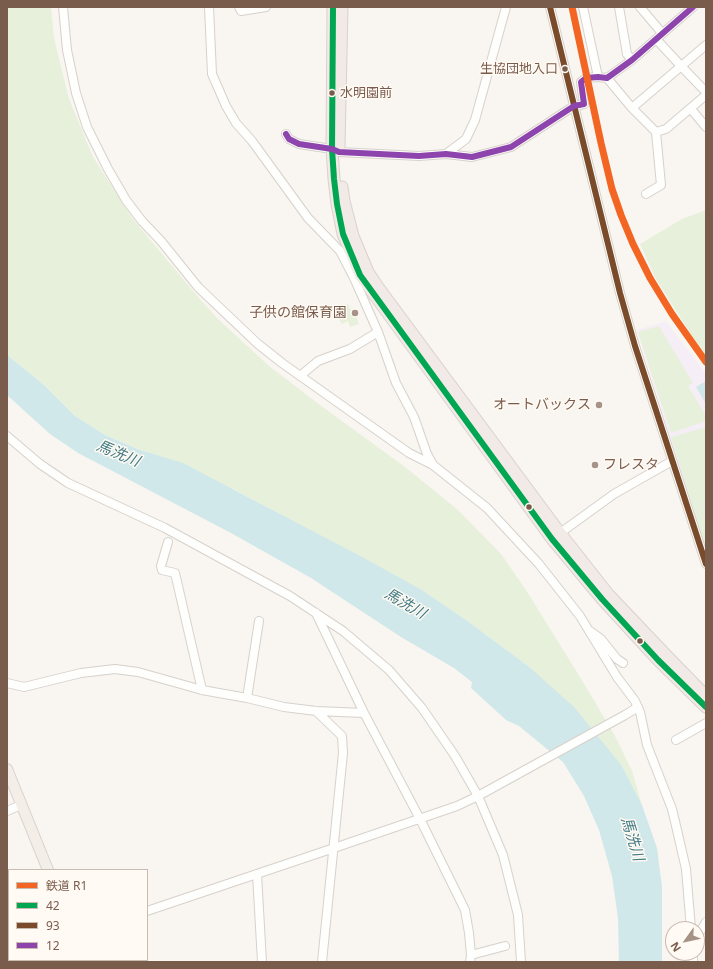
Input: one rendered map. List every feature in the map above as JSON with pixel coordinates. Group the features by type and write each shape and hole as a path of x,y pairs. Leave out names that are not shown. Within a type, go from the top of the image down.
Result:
{"highway":[{"path":"333,7 335,150 344,200 361,275 418,342 556,536 607,604 658,660 706,707"},
{"path":"335,150 342,7"},
{"path":"556,536 608,594 706,696"}],"main road":[{"path":"7,769 48,869"}],"street":[{"path":"63,7 67,50 76,93 85,120 108,169 126,200 142,221 161,241 198,287 258,344 282,364 409,453 433,465 487,508 539,564 580,616 617,677 638,707 647,745 672,809 686,869 690,921"},
{"path":"209,7 212,74 226,106 236,123 252,141 308,218 361,275 378,332 396,383 414,417 427,454 433,465"},
{"path":"239,7 241,11 266,7"},
{"path":"446,154 466,139 475,120 506,7"},
{"path":"550,7 620,293 635,346 706,564"},
{"path":"583,7 598,77"},
{"path":"619,7 627,54 632,60"},
{"path":"640,7 681,66 706,92"},
{"path":"286,134 289,139 299,144 335,150 418,156 446,154 472,157 511,147 574,106 584,104 581,82 586,78 607,78 632,60 689,8"},
{"path":"632,108 706,45"},
{"path":"607,78 632,108 656,132 662,185 646,194"},
{"path":"656,132 666,129 706,95"},
{"path":"691,109 706,126"},
{"path":"300,376 318,361 350,348 378,332"},
{"path":"7,436 40,464 68,483 165,528 290,596 343,631 389,670 422,708 455,756 478,796 503,854 518,915 520,962"},
{"path":"556,536 614,494 672,461"},
{"path":"168,542 161,566 162,570 175,573 202,690"},
{"path":"316,612 364,713 420,819 465,910 469,933 470,959 505,946"},
{"path":"247,698 259,621"},
{"path":"588,630 601,638 617,659 623,663"},
{"path":"7,683 24,687 81,673 115,669 138,672 202,690 247,698 284,707 316,711 364,713"},
{"path":"148,911 457,806 478,796 638,707"},
{"path":"316,711 342,736 343,753 322,962"},
{"path":"676,740 706,723"},
{"path":"7,811 21,805"},
{"path":"257,874 262,962"}],"shaded area":[{"path":"666,321 706,374 706,553 637,330"}],"green space":[{"path":"7,7 51,7 54,38 69,99 93,157 132,218 199,298 218,319 269,366 405,467 458,510 501,554 526,590 614,734 632,771 642,805 622,766 528,666 466,620 422,590 235,490 105,435 75,416 44,385 7,355"},
{"path":"706,210 706,358 656,279 640,244 682,219"},
{"path":"348,304 351,311 354,310 359,324 350,327 348,321 342,324 334,311"},
{"path":"659,326 693,383 688,386 706,416 706,421 671,433 638,332"},
{"path":"706,427 706,544 704,543 671,437"}],"water":[{"name":"馬洗川","path":"7,355 44,385 75,416 105,435 140,450 183,463 422,590 466,620 528,666 574,707 622,766 642,805 657,848 662,887 662,962 619,962 618,918 612,876 599,830 584,796 563,762 519,726 506,720 471,688 472,682 454,668 401,637 311,578 231,533 78,453 50,434 7,395"},
{"path":"706,381 706,404 696,387"}],"rail line":[{"name":"R1","path":"572,7 601,143 612,189 621,215 633,244 650,278 672,314 706,362"}],"transit line":[{"name":"42","path":"333,7 332,149 334,179 343,234 360,275 552,539 602,599 658,660 706,707"},
{"name":"93","path":"550,7 620,293 635,346 706,564"},
{"name":"12","path":"286,134 289,139 299,144 332,149 339,152 419,156 446,154 472,157 511,147 574,106 584,104 581,82 586,78 607,78 632,60 693,7"}],"place":[{"name":"生協団地入口","path":"565,69"},
{"name":"水明園前","path":"332,93"},
{"name":"子供の館保育園","path":"355,313"},
{"name":"オートバックス","path":"599,405"},
{"name":"フレスタ","path":"595,465"}]}
